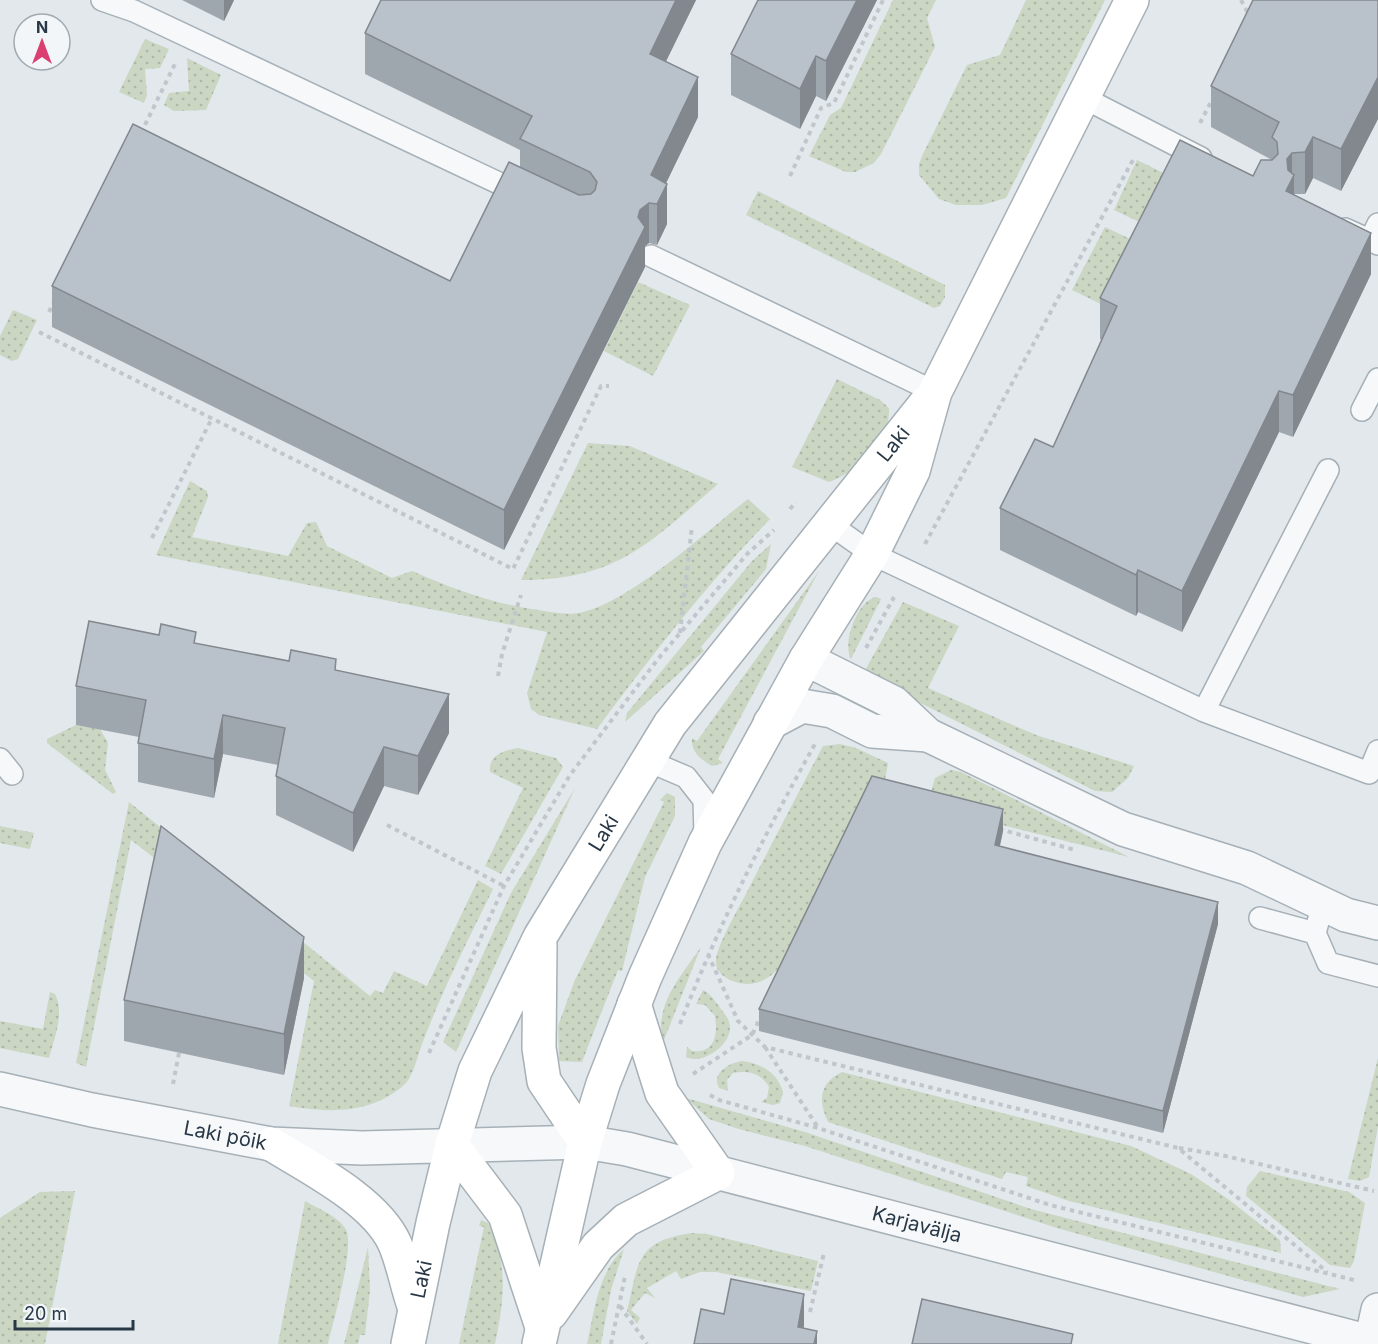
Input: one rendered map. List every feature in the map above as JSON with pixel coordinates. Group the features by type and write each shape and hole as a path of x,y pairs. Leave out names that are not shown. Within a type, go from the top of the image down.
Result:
{"street":[{"name":"Laki","path":"408,1344 452,1145 486,1045 540,937 670,724 831,525 934,392 1132,0"},
{"name":"Laki","path":"540,1336 585,1142 603,1084 634,1004 705,843 806,659 872,554 913,471 934,392"},
{"path":"806,659 894,703 928,735 1123,829 1247,868 1319,919 1346,915 1378,923"},
{"path":"770,723 802,706 832,711 872,730 928,735"},
{"path":"540,937 539,1048 544,1081 585,1142"},
{"path":"540,1336 598,1246 626,1221 718,1173 662,1093 634,1004"},
{"name":"Laki põik","path":"0,1089 92,1110 271,1144 362,1148 452,1145"},
{"name":"Karjavälja","path":"452,1145 585,1142 627,1149 1374,1343"},
{"path":"271,1144 352,1195 371,1212 394,1242 415,1310"},
{"path":"452,1145 505,1215 540,1336"},
{"path":"1374,1343 1378,1310"}],"lane":[{"path":"102,0 134,11 542,204"},
{"path":"1084,98 1220,167"},
{"path":"1323,217 1375,236"},
{"path":"651,256 934,392"},
{"path":"1362,410 1378,380"},
{"path":"1204,711 1328,470"},
{"path":"831,525 872,554 1204,711 1369,773 1378,751"},
{"path":"646,760 686,777 704,800 705,843"},
{"path":"1260,918 1319,919 1328,963 1378,976"}],"path":[{"path":"790,176 821,108 834,103 883,0"},
{"path":"1241,0 1251,20"},
{"path":"139,135 189,37"},
{"path":"1187,151 1216,90"},
{"path":"861,658 910,572 1135,156 1145,160"},
{"path":"49,312 60,291"},
{"path":"39,332 513,569 601,386 609,386"},
{"path":"152,538 212,418"},
{"path":"784,516 796,502"},
{"path":"429,1053 504,886 570,775 680,634 748,553 778,524"},
{"path":"680,634 692,526"},
{"path":"498,675 504,645 520,595"},
{"path":"678,1030 708,953 781,804 821,733"},
{"path":"387,825 504,886"},
{"path":"998,828 1078,851"},
{"path":"708,953 738,1021 765,1047 818,1128"},
{"path":"684,1080 752,1035 762,1013"},
{"path":"765,1047 1178,1148 1221,1155 1374,1191"},
{"path":"173,1084 179,1053"},
{"path":"701,1090 718,1100 818,1128 1050,1205 1354,1280"},
{"path":"1178,1148 1330,1275"},
{"path":"810,1312 824,1253"},
{"path":"611,1344 625,1274"},
{"path":"619,1305 647,1344"}],"green space":[{"path":"893,0 936,0 927,18 935,47 881,154 874,163 855,172 846,172 809,156 830,115 841,108"},
{"path":"1026,0 1105,0 1006,198 982,205 956,205 939,199 919,175 919,164 923,154 967,65 1000,55"},
{"path":"145,39 169,49 160,68 145,69 147,95 144,103 119,92"},
{"path":"187,58 221,75 206,110 174,111 164,105 169,93 189,91"},
{"path":"1137,160 1180,181 1156,230 1114,210"},
{"path":"758,191 945,285 945,297 940,306 934,308 746,215"},
{"path":"1105,227 1147,247 1115,311 1072,290"},
{"path":"638,282 690,305 653,376 604,351"},
{"path":"13,310 37,320 18,359 12,361 0,355 0,336"},
{"path":"837,379 880,400 889,408 884,432 870,454 850,471 829,482 792,467"},
{"path":"588,443 630,446 718,484 651,540 608,565 583,573 554,578 521,580"},
{"path":"190,481 207,491 208,497 192,537 288,556 307,523 316,522 327,546 392,578 412,571 489,600 563,613 579,613 599,607 620,596 666,565 748,499 770,519 680,621 597,729 539,715 531,709 527,693 547,632 156,555"},
{"path":"771,544 766,569 701,647 704,651 625,722 627,713 752,561"},
{"path":"819,571 718,759 723,763 712,766 697,755 692,738 697,741"},
{"path":"876,597 881,599 851,659 848,643 857,614 869,600"},
{"path":"903,602 959,626 928,688 1036,735 1134,766 1128,778 1112,792 1095,791 863,674"},
{"path":"76,725 100,729 108,743 105,770 116,792 113,794 47,743 47,739"},
{"path":"840,744 856,748 888,763 882,796 779,968 761,981 743,984 731,981 718,970 716,965 718,952 725,935 823,746"},
{"path":"518,748 556,758 563,767 501,874 485,866 523,788 490,772 490,766 498,754"},
{"path":"951,770 961,772 1129,857 927,806 935,778"},
{"path":"575,788 456,1052 443,1042 511,893"},
{"path":"667,793 675,797 675,816 645,877 622,971 618,970 582,1062 559,1061 558,1026 574,982 664,802 660,800"},
{"path":"129,802 370,996 375,990 383,993 394,971 427,986 478,880 493,889 438,1005 412,1073 403,1086 377,1102 349,1109 319,1110 289,1106 314,981 131,840 86,1067 76,1063"},
{"path":"0,826 34,833 30,849 0,843"},
{"path":"701,947 662,1045 662,1016 665,1004 677,981"},
{"path":"703,990 712,997 726,1016 730,1030 728,1037 716,1050 709,1055 693,1059 686,1057 687,1047 692,1051 706,1049 715,1036 715,1016 705,1005 696,1004"},
{"path":"50,992 55,994 58,1001 59,1018 49,1058 0,1048 0,1021 43,1029"},
{"path":"1378,1058 1378,1126 1369,1177 1360,1181 1348,1179"},
{"path":"742,1061 756,1064 773,1074 783,1092 780,1103 773,1105 761,1102 767,1098 769,1087 762,1078 749,1072 733,1073 727,1080 728,1091 719,1088 717,1078 719,1073 727,1066"},
{"path":"842,1072 1131,1146 1191,1174 1228,1199 1280,1240 1281,1253 1069,1201 1026,1186 1028,1177 1006,1172 1002,1179 828,1122 823,1107 823,1093 834,1076"},
{"path":"686,1098 805,1132 1031,1209 1340,1289 1303,1297 1057,1228 805,1146 709,1119"},
{"path":"1260,1171 1349,1192 1365,1203 1354,1261 1350,1268 1330,1265 1246,1196 1247,1187"},
{"path":"75,1191 45,1344 0,1344 0,1218 40,1192"},
{"path":"305,1201 334,1217 343,1225 348,1239 346,1268 328,1344 278,1344"},
{"path":"481,1220 488,1223 495,1238 502,1268 502,1298 498,1328 495,1344 459,1344 484,1227 479,1226"},
{"path":"691,1233 707,1234 818,1261 811,1291 716,1272 700,1272 681,1279 676,1271 647,1288 655,1298 645,1293 631,1310 640,1318 637,1324 627,1311 634,1279 642,1257 659,1242"},
{"path":"368,1247 370,1290 365,1335 360,1335 358,1344 344,1344"},
{"path":"624,1249 611,1290 601,1344 587,1344 598,1293 608,1269"}],"building":[{"path":"381,0 676,0 650,54 698,77 651,175 667,184 657,204 649,203 640,210 638,217 645,227 504,510 52,286 133,124 450,281 509,162 579,195 591,194 595,190 597,182 590,172 520,139 532,116 365,33"},
{"path":"758,0 857,0 826,61 816,56 800,89 731,54"},
{"path":"1253,0 1378,0 1378,77 1341,149 1313,137 1305,152 1292,153 1287,159 1288,170 1294,175 1286,191 1371,233 1293,395 1279,391 1182,591 1138,570 1136,575 1000,508 1035,439 1053,447 1117,306 1100,298 1180,140 1253,176 1261,160 1272,160 1278,154 1277,142 1272,137 1279,122 1211,86"},
{"path":"89,621 159,635 161,624 196,632 194,643 289,661 291,650 336,659 335,670 449,694 418,756 384,747 353,813 276,776 285,728 223,715 214,759 138,743 146,700 76,686"},
{"path":"872,776 1003,809 995,845 1218,902 1163,1111 759,1009"},
{"path":"161,826 304,937 284,1034 124,1000"},
{"path":"731,1279 804,1294 798,1327 817,1331 814,1344 694,1344 701,1309 724,1314"},
{"path":"922,1299 1073,1334 1071,1344 912,1344"}]}
